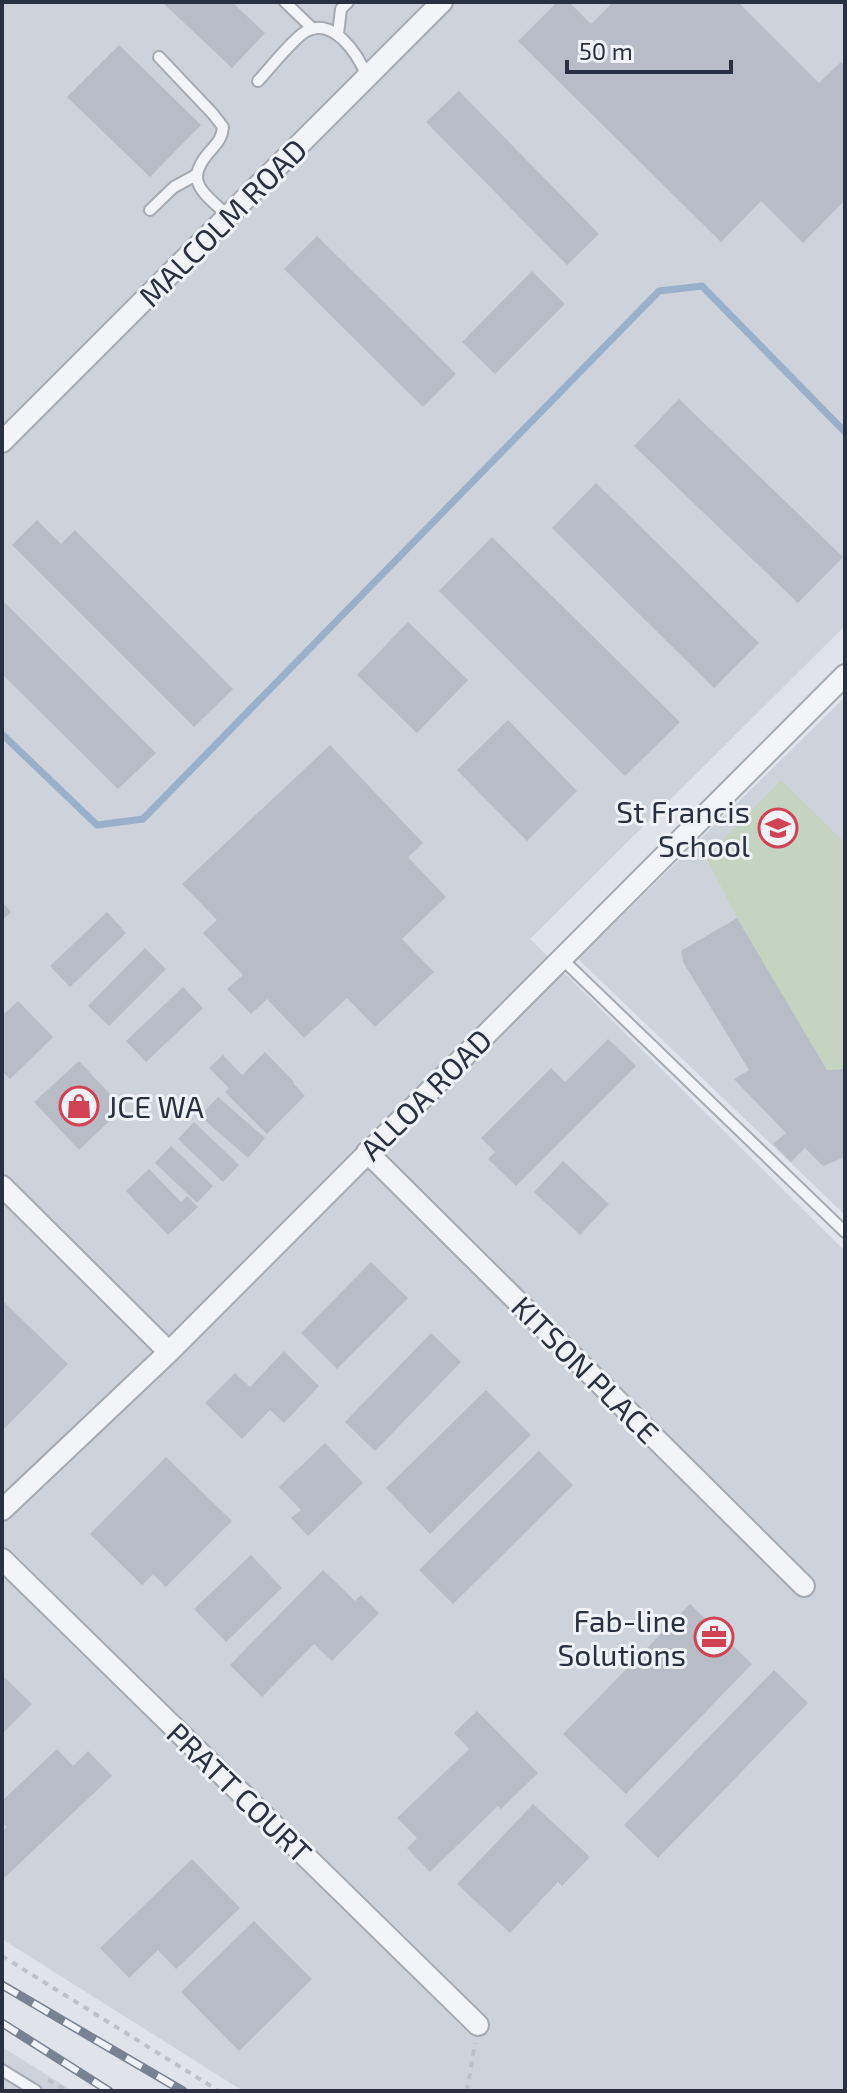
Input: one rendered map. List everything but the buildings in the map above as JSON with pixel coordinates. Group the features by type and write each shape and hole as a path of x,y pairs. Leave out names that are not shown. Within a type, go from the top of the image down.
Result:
{"street":[{"name":"MALCOLM ROAD","path":"2,442 442,2"},
{"name":"ALLOA ROAD","path":"2,1510 169,1352 845,675"},
{"name":"KITSON PLACE","path":"367,1152 804,1586"},
{"path":"2,1186 169,1352"},
{"name":"PRATT COURT","path":"2,1559 478,2025"}],"lane":[{"path":"285,2 313,29"},
{"path":"338,34 341,9 348,2"},
{"path":"258,81 303,33 313,29 326,29 338,34 356,55 367,77"},
{"path":"159,57 223,127 222,136 198,165 196,175 199,186 228,216"},
{"path":"150,210 174,187 196,175"},
{"path":"561,958 845,1232"},
{"path":"2,2070 36,2091"}],"path":[{"path":"2,1956 219,2091"},
{"path":"467,2091 478,2025"}],"shaded area":[{"path":"2,2 845,2 845,626 530,939 845,1251 845,2091 243,2091 2,1939"},
{"name":"St Francis School","path":"845,697 845,1215 578,959"},
{"path":"2,2047 73,2091 2,2091"}],"green space":[{"path":"781,780 845,843 845,1069 827,1070 737,918 706,857"}],"waterway":[{"path":"2,734 97,825 143,819 659,291 702,286 845,432"}],"railway":[{"path":"2,1985 183,2091"},
{"path":"2,2023 109,2091"}],"place":[{"name":"St Francis School","path":"778,828"},
{"name":"JCE WA","path":"79,1106"},
{"name":"Fab-line Solutions","path":"714,1637"}]}
